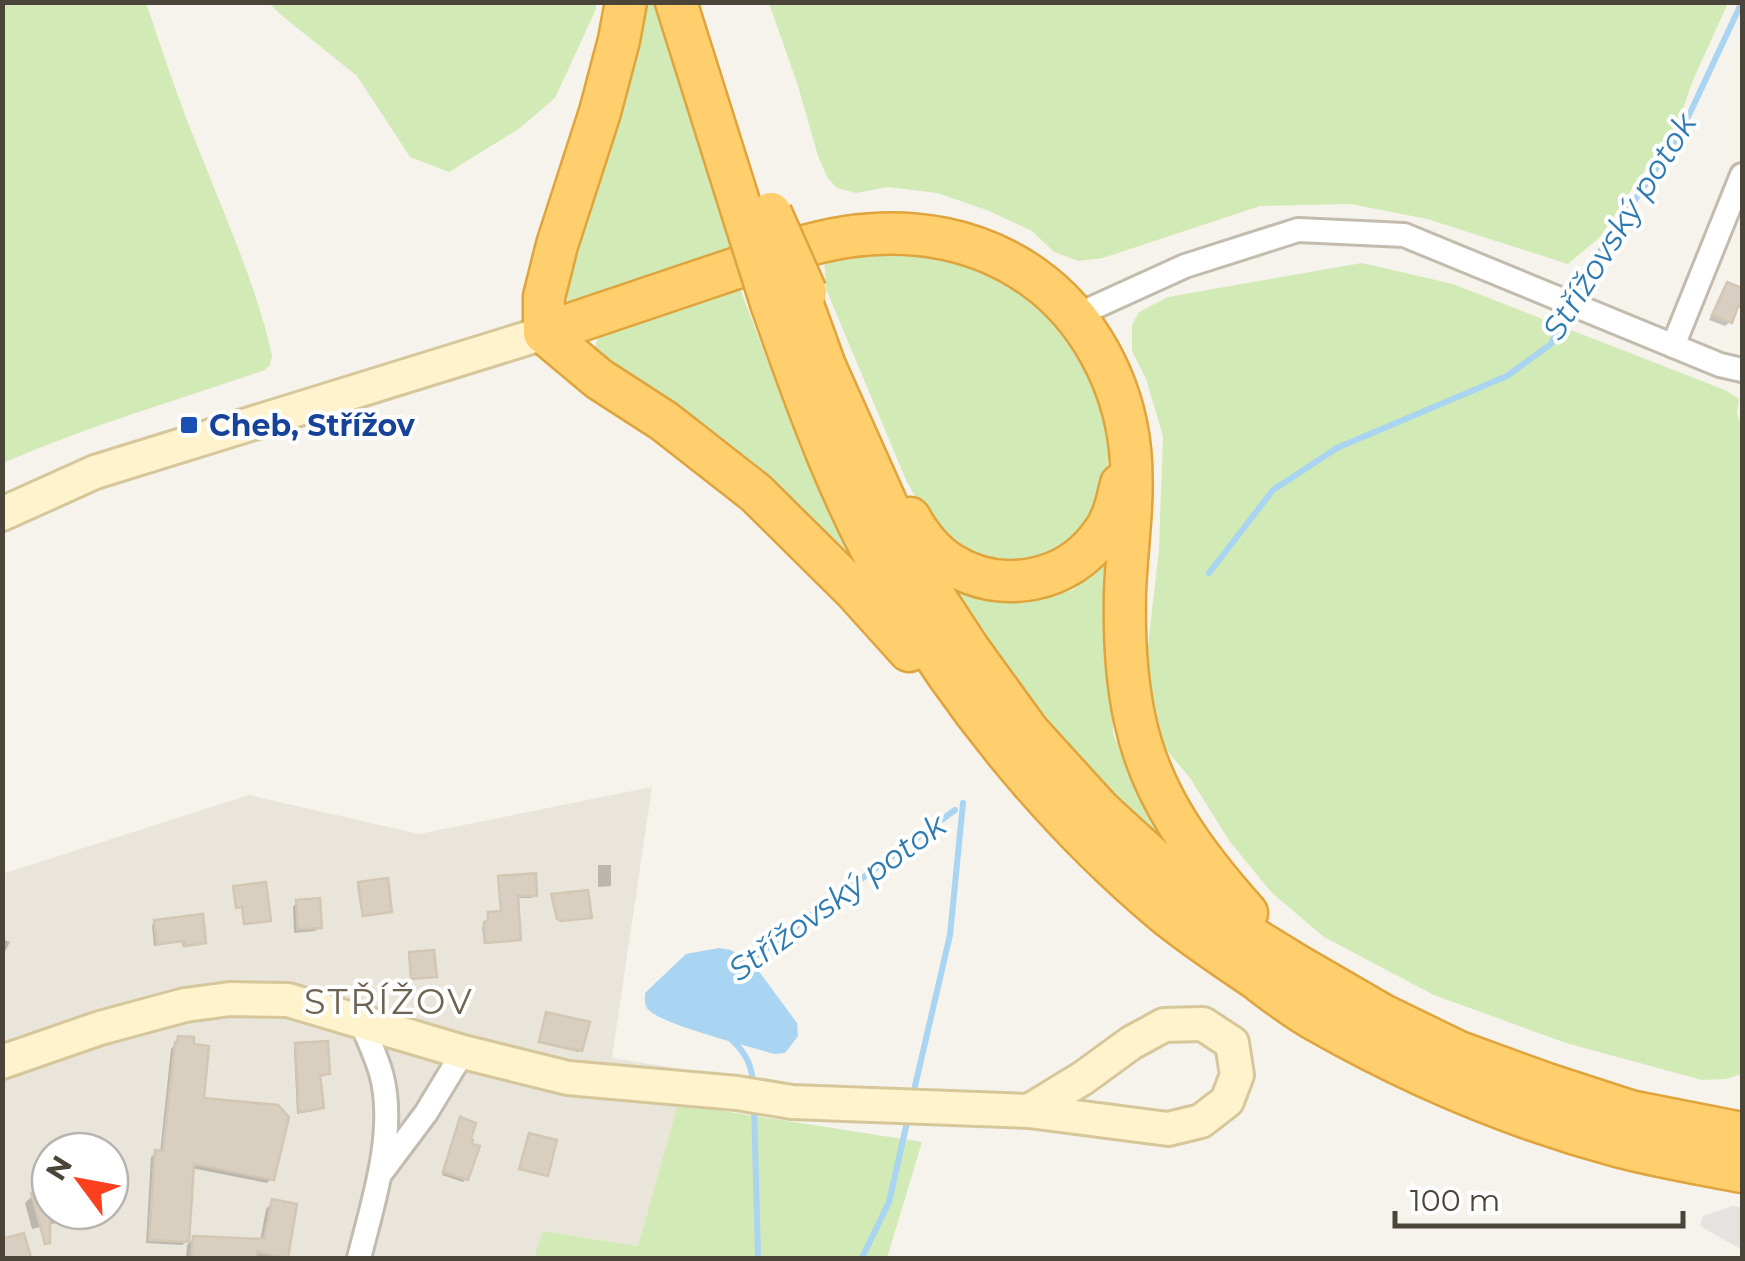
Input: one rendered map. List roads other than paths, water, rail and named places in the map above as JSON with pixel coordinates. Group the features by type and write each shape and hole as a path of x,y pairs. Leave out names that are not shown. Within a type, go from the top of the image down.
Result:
{"highway":[{"path":"544,333 544,296 600,112 626,2"},
{"path":"676,2 758,217 914,565 1029,732 1100,810 1168,872 1248,935 1383,1015 1459,1052 1547,1084 1630,1111 1742,1134"},
{"path":"695,2 739,115 758,217"},
{"path":"544,333 806,246 879,234 911,233 976,247 1042,283 1075,316 1103,357 1130,445 1125,636 1134,717 1142,750 1169,812 1199,856 1295,964"},
{"path":"792,296 830,464 896,595 1002,748"},
{"path":"792,296 918,531 948,563 974,575 1008,582 1030,580 1070,566 1088,551 1104,532 1122,477 1120,405"},
{"path":"544,333 599,379 664,421 756,493 856,590 1080,834 1163,911 1229,961 1314,1019 1444,1084 1522,1115 1618,1146 1742,1172"}],"street":[{"path":"1673,346 1742,175"},
{"path":"1075,316 1184,266 1298,230 1404,236 1720,365 1742,370"},
{"path":"2,514 95,472 544,333"},
{"path":"2,1062 100,1028 185,1005 230,999 288,1000 463,1052 568,1078 792,1102 1029,1111 1168,1128 1201,1122 1227,1101 1237,1076 1232,1043 1202,1024 1164,1025 1029,1111"},
{"path":"359,1258 379,1176 386,1114 382,1075 361,1022"},
{"path":"379,1176 426,1113 463,1052"}],"water":[{"path":"719,948 731,950 755,966 797,1023 798,1036 785,1053 774,1054 705,1034 667,1021 647,1008 645,993 686,954"}],"waterway":[{"name":"Střížovský potok","path":"1574,298 1589,268 1681,132 1742,2"},
{"name":"Střížovský potok","path":"1209,573 1273,490 1337,448 1507,376 1551,344 1568,309"},
{"path":"915,1086 950,935 963,803"},
{"name":"Střížovský potok","path":"744,965 955,810"},
{"name":"Střížovský potok","path":"730,1038 747,1060 753,1087"},
{"name":"Střížovský potok","path":"754,1105 758,1258"},
{"path":"862,1258 889,1202 908,1118"}],"place":[{"name":"Cheb, Střížov","path":"189,425"}],"district":[{"name":"STŘÍŽOV","path":"389,1001"}]}
